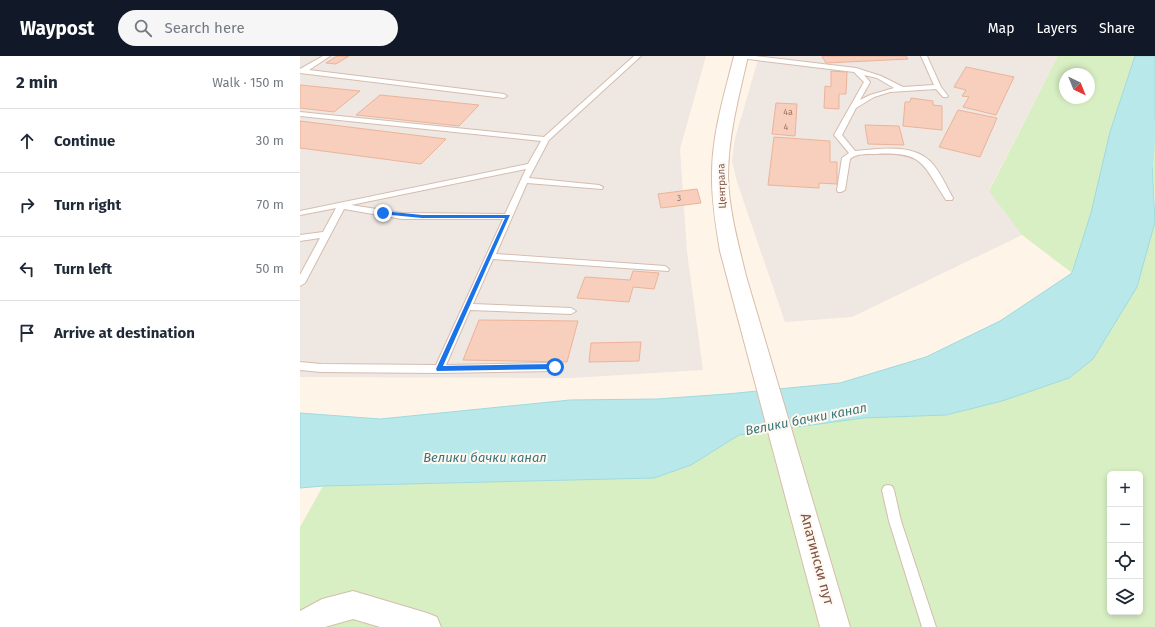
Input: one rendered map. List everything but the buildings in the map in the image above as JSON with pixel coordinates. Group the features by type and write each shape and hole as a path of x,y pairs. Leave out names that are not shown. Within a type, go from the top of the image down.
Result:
{"main road":[{"name":"Централа","path":"741,56 721,150 720,177 723,211 729,248 798,491"},
{"name":"Апатински пут","path":"798,491 835,627"}],"street":[{"path":"300,627 322,613 353,605 427,627"}],"lane":[{"path":"301,71 327,56"},
{"path":"439,369 531,166 546,140 638,56"},
{"path":"741,56 856,70 879,77 901,89"},
{"path":"924,56 938,87 945,96"},
{"path":"853,153 838,135 867,82 856,70"},
{"path":"301,71 504,96"},
{"path":"855,106 872,96 889,90 938,87"},
{"path":"300,114 546,140"},
{"path":"841,190 846,158 853,153 896,152 915,154 927,163 949,198"},
{"path":"300,213 341,206 531,166"},
{"path":"525,180 599,187"},
{"path":"341,206 402,216 508,216"},
{"path":"300,283 341,206"},
{"path":"300,238 324,236"},
{"path":"490,256 665,270"},
{"path":"467,307 571,311"},
{"path":"300,366 322,368 439,369 555,367"},
{"path":"888,490 895,521 929,627"}],"shaded area":[{"path":"300,56 706,56 680,149 687,252 703,370 571,378 300,377"},
{"path":"759,56 1058,56 989,190 1022,235 852,317 785,322 737,182 732,161 735,139"}],"green space":[{"path":"1058,56 1135,56 1110,132 1091,213 1072,273 1022,235 989,191"},
{"path":"1155,120 1155,198 1151,140"},
{"path":"1155,222 1155,627 300,627 300,527 323,486 654,478 691,465 739,435 863,417 946,415 1002,401 1069,378 1093,359 1137,287"}],"water":[{"path":"1135,56 1155,56 1155,120 1151,140 1155,222 1137,287 1093,359 1069,378 1002,401 946,415 863,418 739,435 691,465 654,478 323,486 300,488 300,413 380,419 570,400 657,399 840,383 926,357 1000,321 1072,273 1091,213 1110,132"}],"waterway":[{"name":"Велики бачки канал","path":"1144,173 1155,124"}],"route":[{"path":"383,213 402,216 508,216 439,369 555,367"}]}
